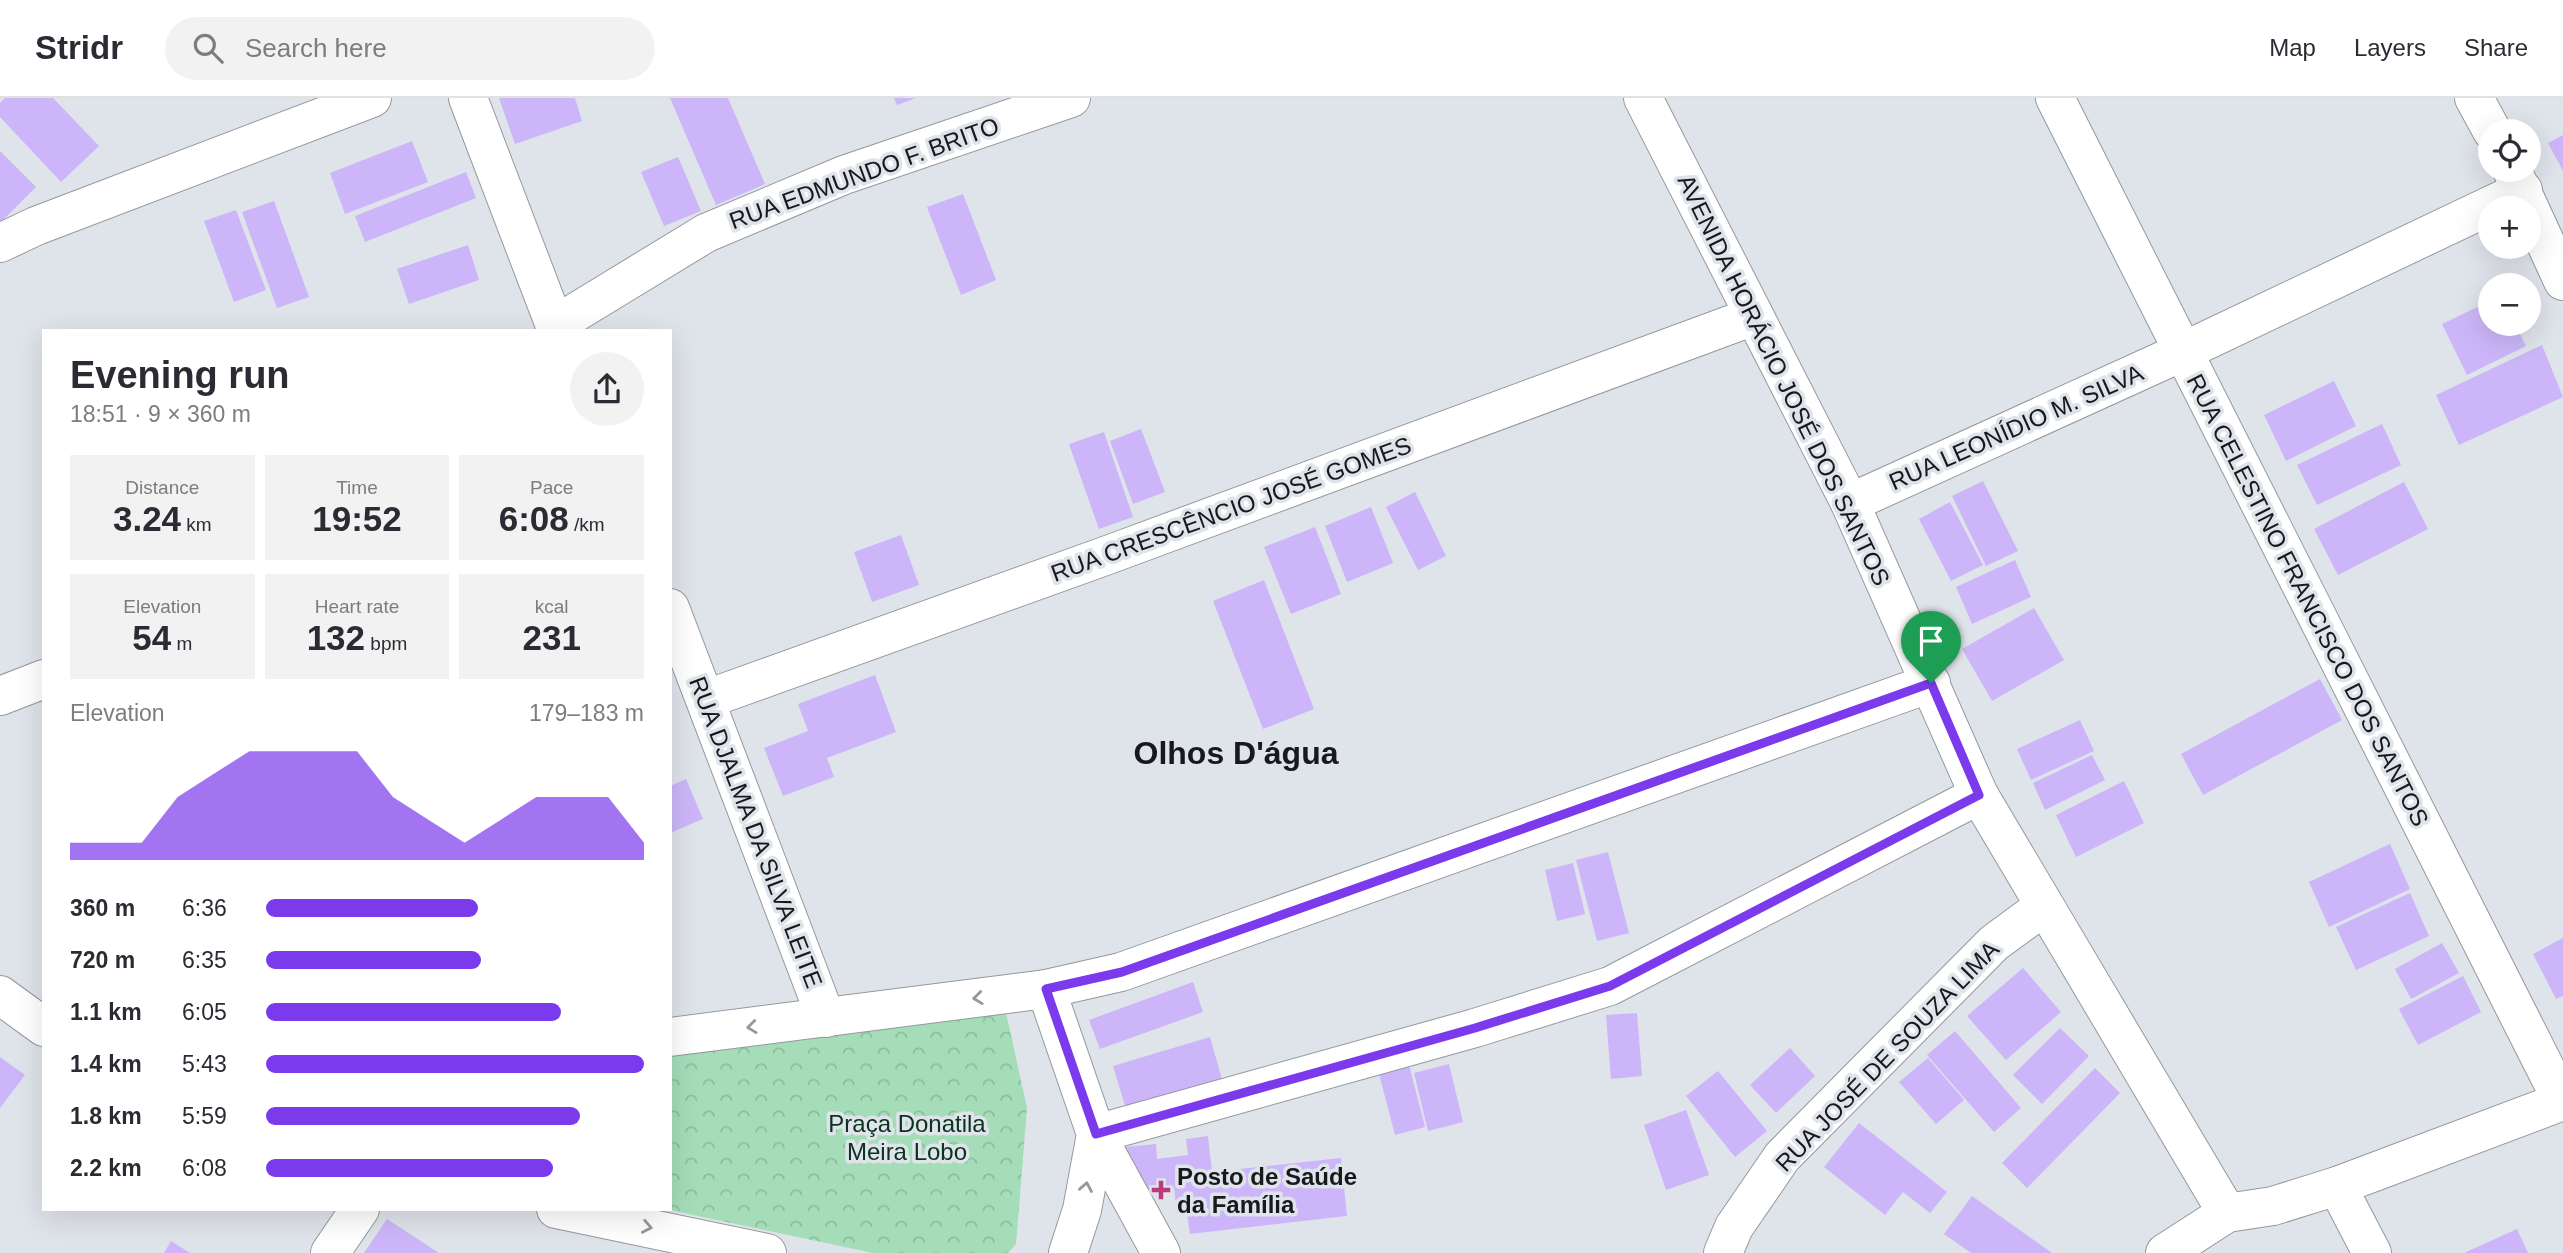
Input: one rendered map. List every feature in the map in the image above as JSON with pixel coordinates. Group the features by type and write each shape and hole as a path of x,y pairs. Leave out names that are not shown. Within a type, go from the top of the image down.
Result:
{"street":[{"path":"0,243 36,226 372,98"},
{"path":"468,98 556,328"},
{"name":"RUA EDMUNDO F. BRITO","path":"556,328 706,233 844,176 1071,98"},
{"name":"AVENIDA HORÁCIO JOSÉ DOS SANTOS","path":"1643,98 1850,503 1979,795 2043,907 2227,1213"},
{"name":"RUA CELESTINO FRANCISCO DOS SANTOS","path":"2055,98 2563,1101"},
{"path":"2474,98 2485,119"},
{"name":"RUA LEONÍDIO M. SILVA","path":"1850,503 2182,352 2513,182"},
{"path":"2518,182 2563,281"},
{"name":"RUA CRESCÊNCIO JOSÉ GOMES","path":"707,699 1093,561 1754,316"},
{"name":"RUA DJALMA DA SILVA LEITE","path":"672,613 707,699 826,1018"},
{"path":"0,696 42,680"},
{"path":"672,1037 1046,989 1122,972 1931,683"},
{"path":"1096,1134 1475,1028 1610,986 1979,795"},
{"name":"RUA JOSÉ DE SOUZA LIMA","path":"1723,1253 1734,1227 1782,1157 1994,943 2043,907"},
{"path":"1046,989 1096,1134 1161,1253"},
{"path":"0,995 42,1026"},
{"path":"2165,1253 2227,1213 2273,1206 2337,1186 2563,1101"},
{"path":"1068,1253 1082,1210 1096,1134"},
{"path":"2337,1186 2372,1253"},
{"path":"330,1253 359,1211"},
{"path":"565,1211 722,1248 766,1253"}],"green space":[{"name":"Praça Donatila Meira Lobo","path":"1005,1008 1027,1108 1016,1244 1008,1253 873,1253 672,1210 672,1049"}],"building":[{"path":"5,98 53,98 99,146 61,182 0,117 0,103"},
{"path":"499,98 575,98 582,121 515,144"},
{"path":"670,98 728,98 765,184 716,205"},
{"path":"894,98 916,98 897,105"},
{"path":"2563,135 2563,171 2548,143"},
{"path":"412,141 428,182 345,214 330,173"},
{"path":"0,151 36,187 1,222 0,220"},
{"path":"678,157 701,211 664,226 641,172"},
{"path":"466,172 476,198 365,242 355,216"},
{"path":"963,194 996,280 961,295 927,207"},
{"path":"274,201 309,297 277,308 242,212"},
{"path":"236,210 266,290 234,302 204,221"},
{"path":"468,245 479,280 409,304 397,269"},
{"path":"2478,307 2478,336 2521,336 2526,346 2467,375 2442,324"},
{"path":"2542,345 2563,397 2459,445 2436,395"},
{"path":"2334,381 2356,426 2286,461 2264,415"},
{"path":"2382,424 2401,465 2317,505 2297,465"},
{"path":"1141,429 1165,492 1133,504 1110,441"},
{"path":"1104,432 1133,517 1099,529 1069,444"},
{"path":"1983,481 2018,551 1986,566 1952,496"},
{"path":"2404,482 2428,529 2338,575 2314,529"},
{"path":"1415,492 1446,556 1418,570 1386,507"},
{"path":"1950,502 1983,565 1951,581 1919,519"},
{"path":"1371,507 1393,563 1347,582 1325,526"},
{"path":"1315,527 1341,594 1291,614 1264,547"},
{"path":"901,535 919,585 872,602 854,552"},
{"path":"2015,560 2031,597 1972,624 1956,587"},
{"path":"1264,580 1314,709 1263,729 1213,601"},
{"path":"2034,608 2064,660 1992,701 1962,649"},
{"path":"875,675 896,732 827,758 834,777 783,796 764,748 808,731 798,704"},
{"path":"2320,679 2342,720 2203,795 2181,754"},
{"path":"2080,720 2094,751 2031,780 2017,749"},
{"path":"2092,755 2105,780 2045,810 2033,783"},
{"path":"686,779 703,819 672,832 672,785"},
{"path":"2124,781 2144,823 2076,857 2056,815"},
{"path":"2390,844 2410,889 2329,927 2309,882"},
{"path":"1608,852 1629,933 1597,941 1576,860"},
{"path":"1573,863 1585,914 1557,921 1545,870"},
{"path":"2410,893 2429,936 2356,970 2336,927"},
{"path":"2563,938 2563,996 2556,999 2533,954"},
{"path":"2442,943 2459,973 2411,999 2395,969"},
{"path":"2023,968 2061,1012 2006,1060 1967,1016"},
{"path":"2463,976 2481,1012 2418,1045 2399,1009"},
{"path":"1193,982 1203,1012 1100,1049 1089,1020"},
{"path":"1637,1013 1642,1076 1611,1079 1606,1015"},
{"path":"2060,1028 2089,1056 2042,1104 2013,1075"},
{"path":"1955,1031 2021,1108 1994,1132 1927,1055"},
{"path":"1210,1037 1223,1083 1127,1112 1113,1066"},
{"path":"1790,1048 1815,1076 1776,1113 1750,1085"},
{"path":"0,1057 25,1075 0,1108"},
{"path":"1928,1058 1964,1100 1936,1124 1899,1082"},
{"path":"1408,1061 1425,1127 1395,1135 1378,1070"},
{"path":"1449,1064 1463,1122 1428,1131 1414,1073"},
{"path":"2095,1068 2120,1093 2027,1188 2002,1163"},
{"path":"1718,1071 1767,1131 1735,1157 1686,1096"},
{"path":"1686,1110 1709,1175 1666,1190 1644,1125"},
{"path":"1859,1123 1947,1192 1930,1213 1903,1192 1885,1215 1824,1167"},
{"path":"1208,1136 1212,1172 1341,1158 1347,1216 1190,1234 1187,1214 1177,1214 1174,1187 1131,1191 1126,1147 1156,1144 1157,1159 1188,1155 1186,1139"},
{"path":"1972,1196 2052,1253 1971,1253 1944,1234"},
{"path":"387,1219 439,1253 364,1253"},
{"path":"2517,1229 2528,1253 2464,1253"},
{"path":"171,1241 190,1253 164,1253"}],"place":[{"name":"Posto de Saúde da Família","path":"1161,1190"}],"district":[{"name":"Olhos D'água","path":"1236,753"}],"route":[{"path":"1931,683 1979,795 1610,986 1475,1028 1096,1134 1046,989 1122,972 1931,683"}]}
